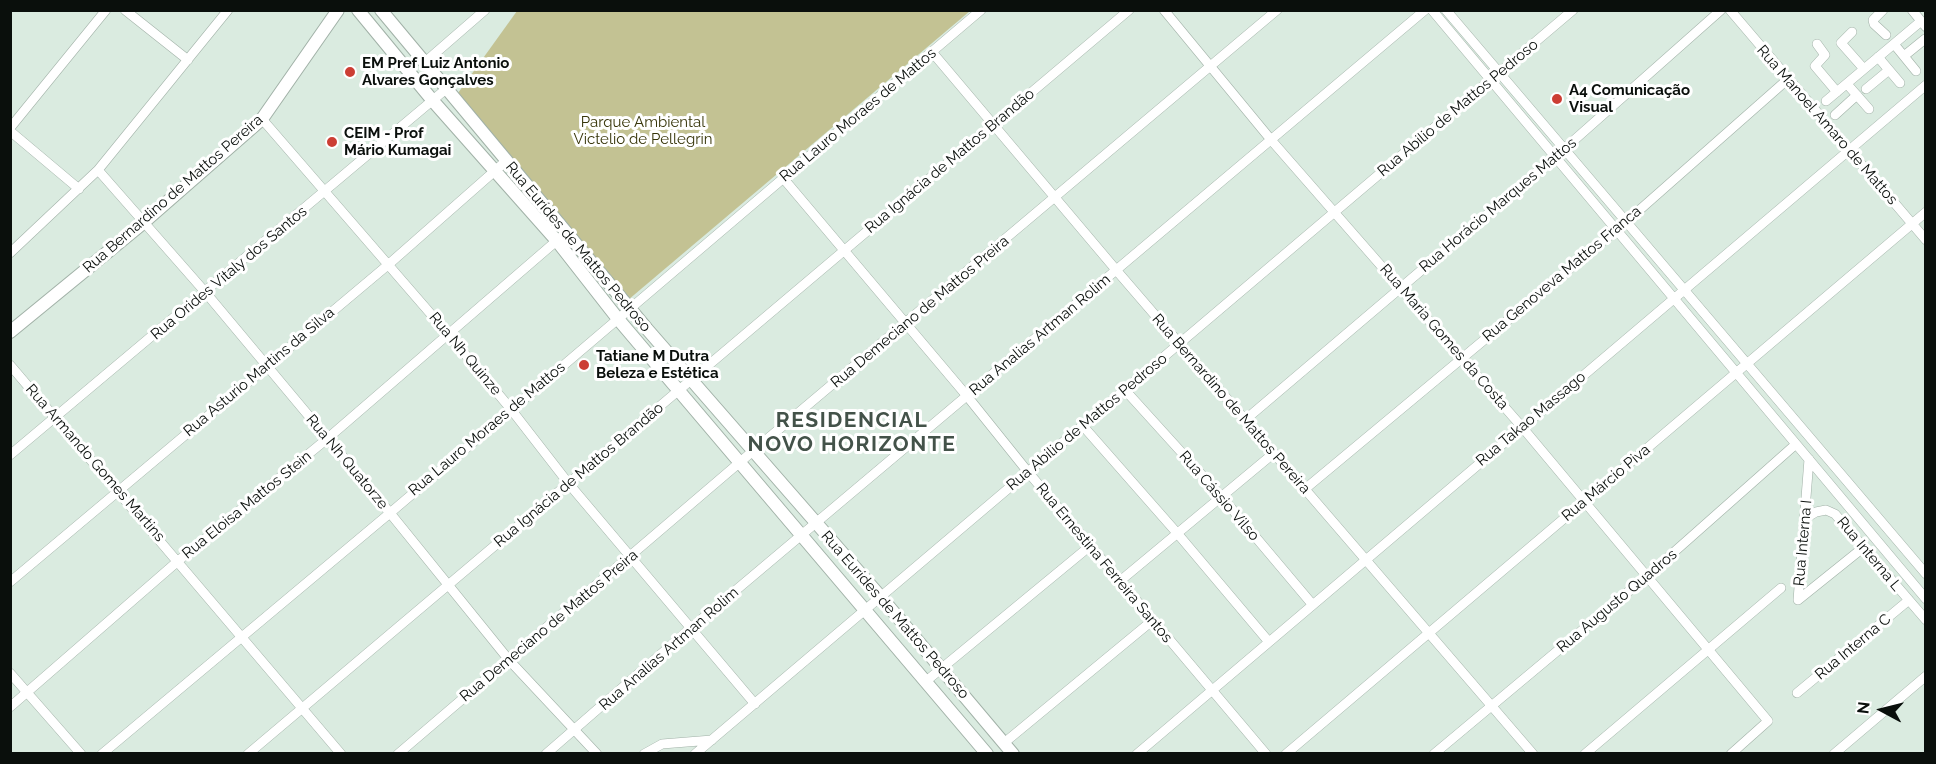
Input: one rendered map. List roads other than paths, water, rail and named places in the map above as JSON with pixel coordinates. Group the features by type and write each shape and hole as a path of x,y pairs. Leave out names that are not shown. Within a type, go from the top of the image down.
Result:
{"street":[{"path":"79,189 10,130 106,10"},
{"path":"125,10 188,60"},
{"path":"10,253 98,170 228,10"},
{"name":"Rua Bernardino de Mattos Pereira","path":"10,332 143,223 262,119 338,10"},
{"name":"Rua Eurídes de Mattos Pedroso","path":"358,10 433,101 557,241 618,319 987,753"},
{"name":"Rua Eurídes de Mattos Pedroso","path":"381,10 630,308 1013,753"},
{"path":"424,63 485,10"},
{"name":"Rua Lauro Moraes de Mattos","path":"102,753 390,513 510,408 981,10"},
{"name":"Rua Ignácia de Mattos Brandão","path":"248,753 1129,10"},
{"name":"Rua Maria Gomes da Costa","path":"1164,10 1272,141 1522,427 1768,722 1731,753"},
{"name":"Rua Demeciano de Mattos Preira","path":"398,753 1277,10"},
{"name":"Rua Analias Artman Rolim","path":"546,753 691,628 1425,10"},
{"path":"1432,10 1816,469 1924,594"},
{"path":"1446,10 1926,574"},
{"name":"Rua Abilio de Mattos Pedroso","path":"695,753 1573,10"},
{"name":"Rua Horácio Marques Mattos","path":"1245,420 1555,157 1721,10"},
{"name":"Rua Manoel Amaro de Mattos","path":"1730,10 1926,240"},
{"path":"1883,10 1873,20 1874,24 1886,35"},
{"path":"1826,101 1894,44 1918,16"},
{"path":"1852,32 1841,43 1864,69"},
{"path":"1904,56 1925,39"},
{"path":"1816,44 1825,55 1815,66 1837,92"},
{"path":"1894,44 1916,71"},
{"name":"Rua Bernardino de Mattos Pereira","path":"932,52 1179,344 1533,753"},
{"path":"1878,57 1900,83"},
{"path":"1866,89 1889,70"},
{"name":"Rua Genoveva Mattos Franca","path":"1305,489 1461,357 1617,230 1788,79"},
{"path":"1847,84 1869,109"},
{"name":"Rua Takao Massago","path":"1137,753 1926,85"},
{"name":"Rua Orides Vitaly dos Santos","path":"10,455 446,90"},
{"path":"1835,115 1857,95"},
{"name":"Rua Nh Quinze","path":"262,119 449,335 569,484 755,704"},
{"name":"Rua Asturio Martins da Silva","path":"10,582 389,264 506,161"},
{"name":"Rua Nh Quatorze","path":"98,170 206,293 328,438 509,660 597,753"},
{"name":"Rua Ernestina Ferreira Santos","path":"783,178 1266,753"},
{"name":"Rua Márcio Piva","path":"1286,753 1926,212"},
{"name":"Rua Eloisa Mattos Stein","path":"10,707 178,561 328,438 567,232"},
{"name":"Rua Armando Gomes Martins","path":"10,365 57,417 341,753"},
{"name":"Rua Cássio Vilso","path":"1125,390 1221,496 1312,604"},
{"path":"1083,426 1269,642"},
{"name":"Rua Augusto Quadros","path":"1434,753 1647,576 1797,444"},
{"path":"1120,581 1274,453"},
{"name":"Rua Interna I","path":"1809,459 1798,600 1864,547"},
{"path":"1816,469 1827,459"},
{"name":"Rua Interna I","path":"1807,487 1816,512"},
{"name":"Rua Interna L","path":"1804,519 1816,512 1826,510 1835,514 1926,620"},
{"path":"925,682 1090,546"},
{"path":"1585,753 1781,588"},
{"name":"Rua Interna C","path":"1797,693 1909,600"},
{"path":"1004,743 1153,620"},
{"path":"10,673 81,753"},
{"path":"1834,753 1926,676"},
{"path":"644,753 662,744 712,740"},
{"path":"662,744 669,747 673,753"}],"place":[{"name":"EM Pref Luiz Antonio Alvares Gonçalves","path":"350,72"},
{"name":"A4 Comunicação Visual","path":"1557,99"},
{"name":"CEIM - Prof Mário Kumagai","path":"332,142"},
{"name":"Tatiane M Dutra Beleza e Estética","path":"584,365"}],"district":[{"name":"RESIDENCIAL NOVO HORIZONTE","path":"852,433"}],"park label":[{"name":"Parque Ambiental Victelio de Pellegrin","path":"643,130"}]}
